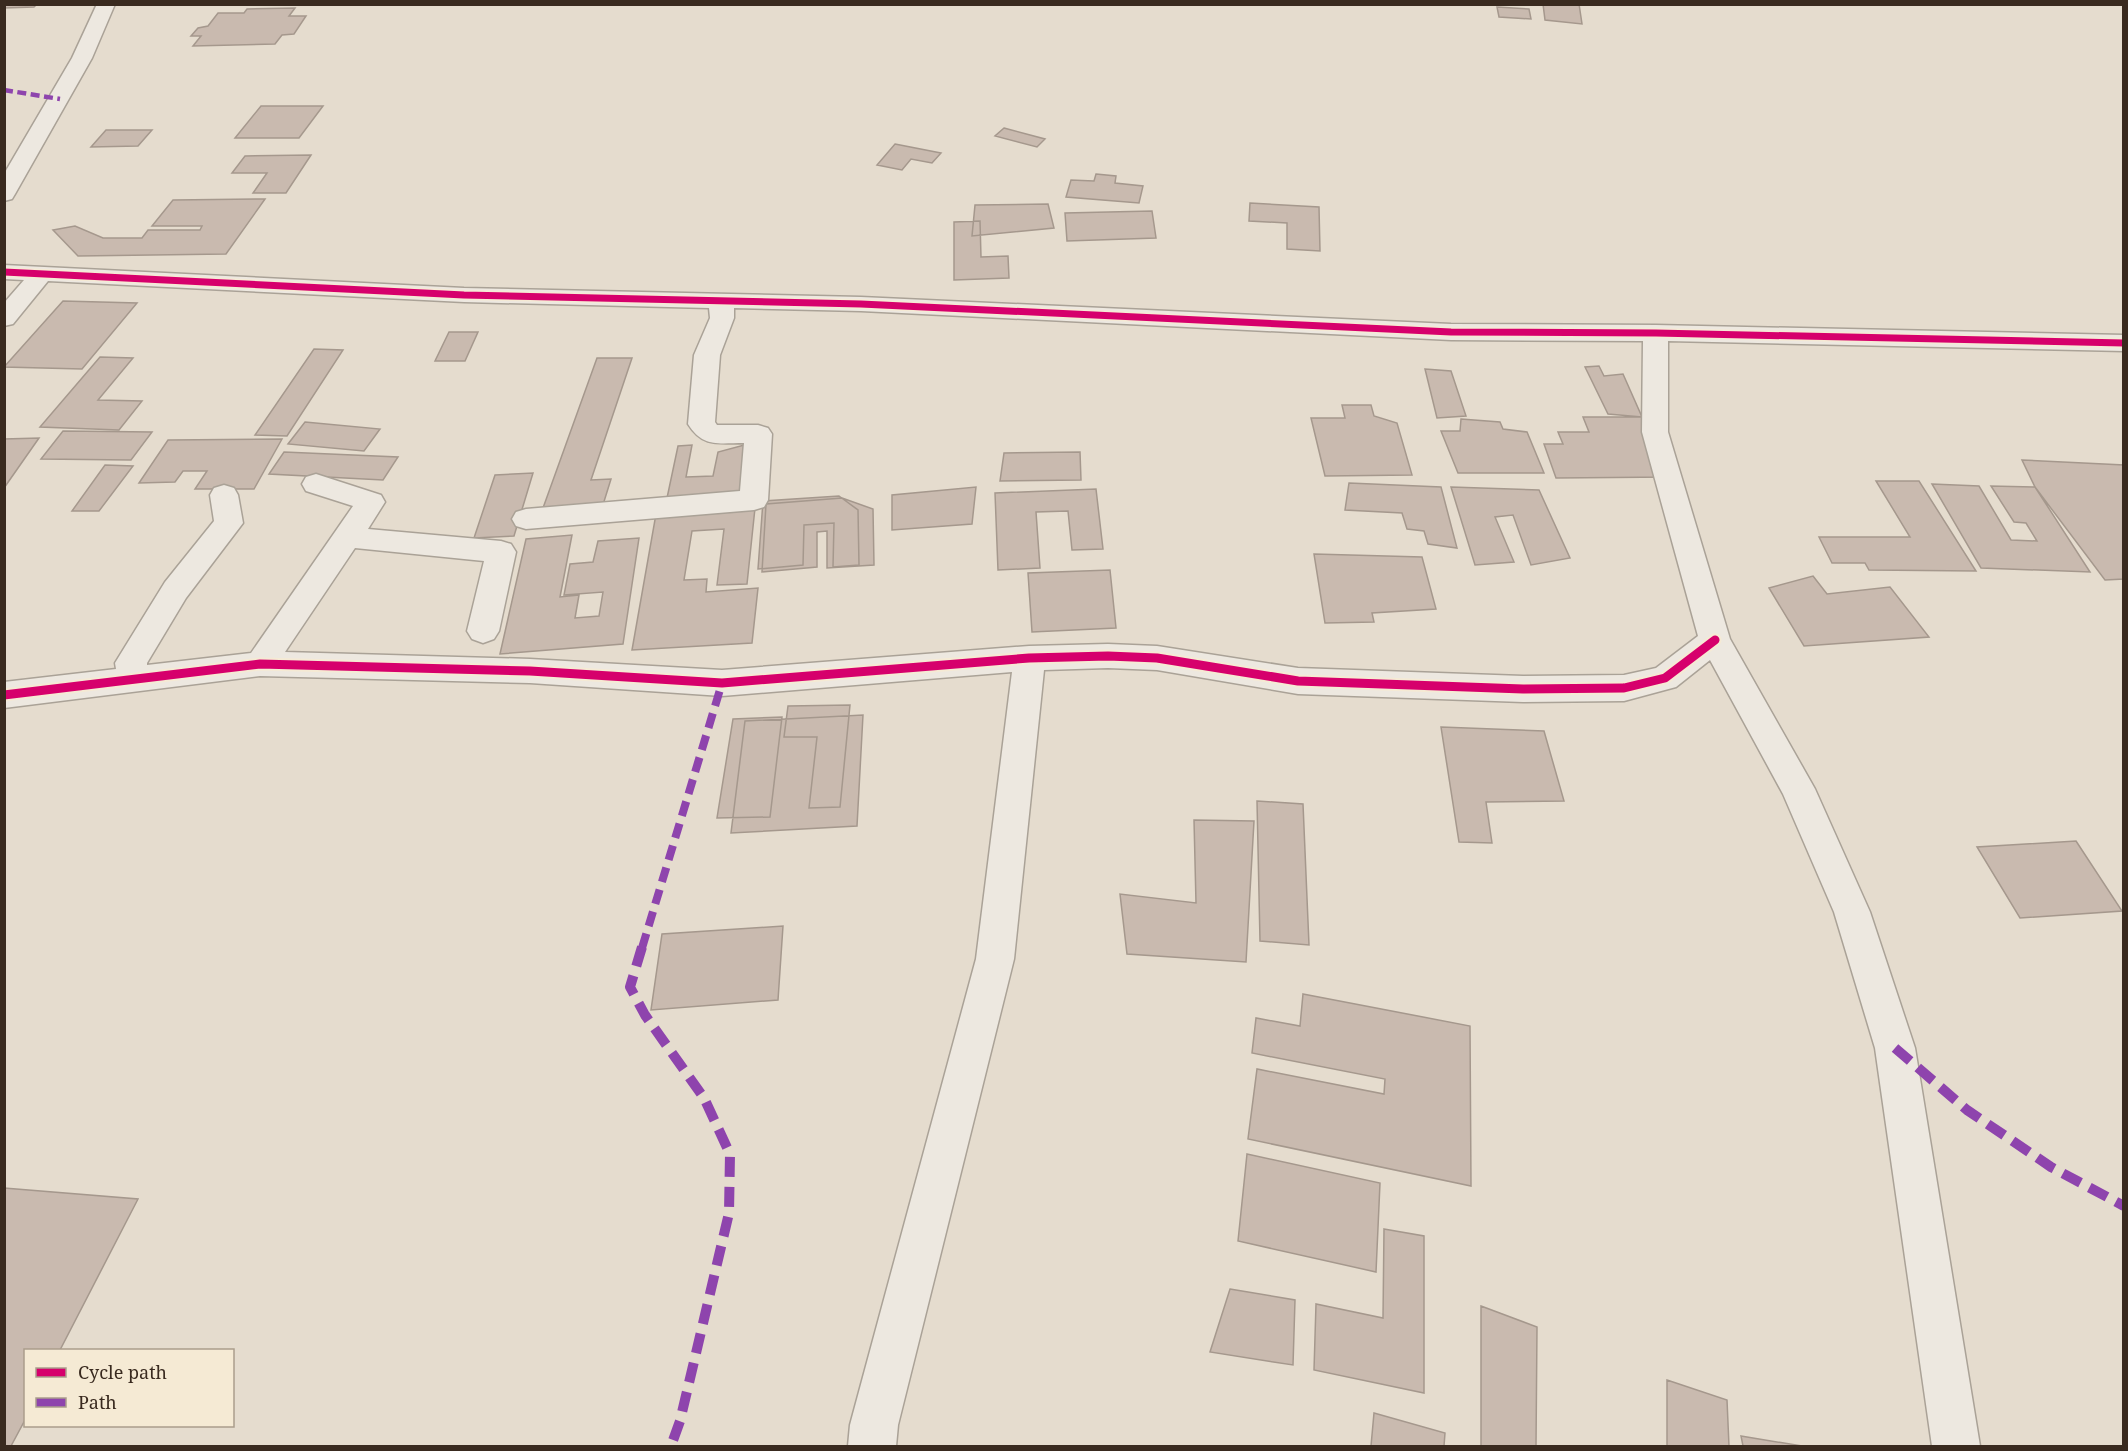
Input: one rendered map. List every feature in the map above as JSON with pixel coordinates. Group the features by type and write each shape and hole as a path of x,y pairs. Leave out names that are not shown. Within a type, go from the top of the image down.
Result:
{"street":[{"path":"4,194 82,58 106,4"},
{"path":"4,272 464,295 873,304 1451,332 1656,333 2124,343"},
{"path":"4,320 42,274"},
{"path":"526,519 754,500 758,434 710,434 700,424 708,355 722,318 721,301"},
{"path":"1656,333 1655,432 1715,640 1798,789 1852,912 1895,1048 1956,1446"},
{"path":"260,664 371,502 316,484"},
{"path":"135,680 131,663 148,630 195,561 229,524 224,495"},
{"path":"347,537 501,552 483,631"},
{"path":"4,695 260,664 530,671 722,682 1029,658 1108,656 1157,658 1298,681 1523,689 1624,688 1665,678 1715,640"},
{"path":"872,1446 874,1425 995,959 1029,658"}],"building":[{"path":"4,4 37,4 34,7 4,8"},
{"path":"1543,4 1579,4 1582,24 1545,20"},
{"path":"1497,7 1529,9 1531,19 1499,17"},
{"path":"295,8 289,16 306,16 294,34 282,35 275,44 193,46 201,36 191,36 198,28 208,26 218,13 244,13 247,9"},
{"path":"261,106 323,106 299,138 235,138"},
{"path":"1004,128 1045,139 1037,147 995,136"},
{"path":"106,130 152,130 138,146 91,147"},
{"path":"895,144 941,153 932,163 911,159 902,170 877,165"},
{"path":"311,155 286,193 253,193 267,173 232,173 245,156"},
{"path":"1096,174 1116,176 1115,183 1143,186 1139,203 1066,197 1071,180 1094,181"},
{"path":"265,199 226,254 78,256 53,230 75,226 103,238 142,238 148,230 200,230 202,226 152,226 173,200"},
{"path":"1250,203 1319,207 1320,251 1287,249 1287,223 1249,221"},
{"path":"1048,204 1054,228 972,236 975,205"},
{"path":"1152,211 1156,238 1067,241 1065,213"},
{"path":"980,221 981,257 1008,256 1009,278 954,280 954,222"},
{"path":"63,301 137,303 82,369 4,367"},
{"path":"449,332 478,332 465,361 435,361"},
{"path":"314,349 343,350 287,436 255,435"},
{"path":"100,357 133,358 98,400 142,401 119,430 40,427"},
{"path":"597,358 632,358 591,480 611,479 602,508 543,508"},
{"path":"1599,366 1604,376 1623,374 1642,417 1608,414 1585,367"},
{"path":"1425,369 1451,371 1466,416 1437,418"},
{"path":"1342,405 1371,405 1374,416 1397,423 1412,475 1325,476 1311,418 1345,418"},
{"path":"1583,417 1642,417 1670,477 1556,478 1544,444 1563,444 1558,432 1589,432"},
{"path":"1461,419 1500,422 1503,429 1527,432 1544,473 1458,473 1441,431 1460,431"},
{"path":"305,422 380,429 364,451 288,444"},
{"path":"63,431 152,432 131,460 41,459"},
{"path":"39,438 4,488 4,439"},
{"path":"282,439 254,489 195,489 207,471 183,471 175,482 139,483 168,440"},
{"path":"748,444 739,495 667,498 678,446 692,445 686,477 713,476 718,452"},
{"path":"284,452 398,457 383,480 269,474"},
{"path":"1080,452 1081,480 1000,481 1004,453"},
{"path":"2022,460 2124,465 2124,579 2105,580 2035,487"},
{"path":"105,465 133,466 99,511 72,511"},
{"path":"533,473 514,536 474,538 495,475"},
{"path":"1876,481 1919,481 1976,571 1869,570 1865,563 1832,563 1819,537 1910,537"},
{"path":"1349,483 1441,487 1457,548 1428,544 1424,531 1407,529 1402,513 1345,510"},
{"path":"1932,484 1979,486 2011,540 2037,541 2026,523 2014,522 1991,486 2035,487 2090,572 1981,568"},
{"path":"976,487 972,524 892,530 892,495"},
{"path":"1451,487 1539,490 1570,558 1531,565 1513,515 1495,517 1514,562 1475,565"},
{"path":"1096,489 1103,549 1072,550 1068,511 1036,512 1040,568 998,570 995,493"},
{"path":"839,496 858,510 859,565 833,567 834,523 804,525 803,565 758,569 763,501"},
{"path":"842,498 873,509 874,565 827,568 827,531 817,532 817,567 762,572 766,504"},
{"path":"755,508 747,584 717,585 724,529 692,531 684,580 707,579 706,592 758,588 752,643 632,650 656,514"},
{"path":"572,535 560,597 579,595 575,618 599,616 603,592 564,595 570,564 593,562 598,541 639,538 623,644 500,654 526,539"},
{"path":"1314,554 1422,557 1436,609 1372,613 1374,622 1325,623"},
{"path":"1110,570 1116,628 1032,632 1028,573"},
{"path":"1813,576 1827,594 1890,587 1929,637 1804,646 1769,588"},
{"path":"850,705 840,807 809,808 817,737 784,737 788,706"},
{"path":"863,715 857,826 731,833 745,721"},
{"path":"782,717 770,817 717,818 733,719"},
{"path":"1441,727 1544,731 1564,801 1486,802 1492,843 1459,842"},
{"path":"1257,801 1303,804 1309,945 1260,941"},
{"path":"1194,820 1254,821 1246,962 1127,954 1120,894 1196,903"},
{"path":"2076,841 2122,911 2020,918 1977,847"},
{"path":"783,926 778,1000 651,1010 662,934"},
{"path":"1303,994 1470,1026 1471,1186 1248,1139 1257,1069 1384,1094 1385,1079 1252,1053 1256,1018 1300,1026"},
{"path":"1247,1154 1380,1183 1376,1272 1238,1241"},
{"path":"4,1188 138,1199 61,1349 24,1349 24,1422 11,1446 4,1446"},
{"path":"1384,1229 1424,1236 1424,1393 1314,1370 1316,1304 1383,1318"},
{"path":"1230,1289 1295,1300 1293,1365 1210,1352"},
{"path":"1481,1306 1537,1327 1536,1446 1481,1446"},
{"path":"1667,1380 1727,1400 1729,1446 1667,1446"},
{"path":"1374,1413 1445,1433 1444,1446 1371,1446"},
{"path":"1741,1436 1802,1446 1743,1446"}],"marked path":[{"path":"4,90 60,99"},
{"path":"671,1446 680,1421 729,1213 730,1154 704,1098 645,1015 630,987 722,683"},
{"path":"1895,1048 1967,1110 2051,1167 2124,1206"}],"cycle path":[{"path":"4,272 464,295 861,304 1451,332 1656,333 2124,343"},
{"path":"4,695 260,664 530,671 722,683 1029,658 1108,656 1157,658 1298,681 1523,689 1624,688 1665,678 1715,640"}]}
